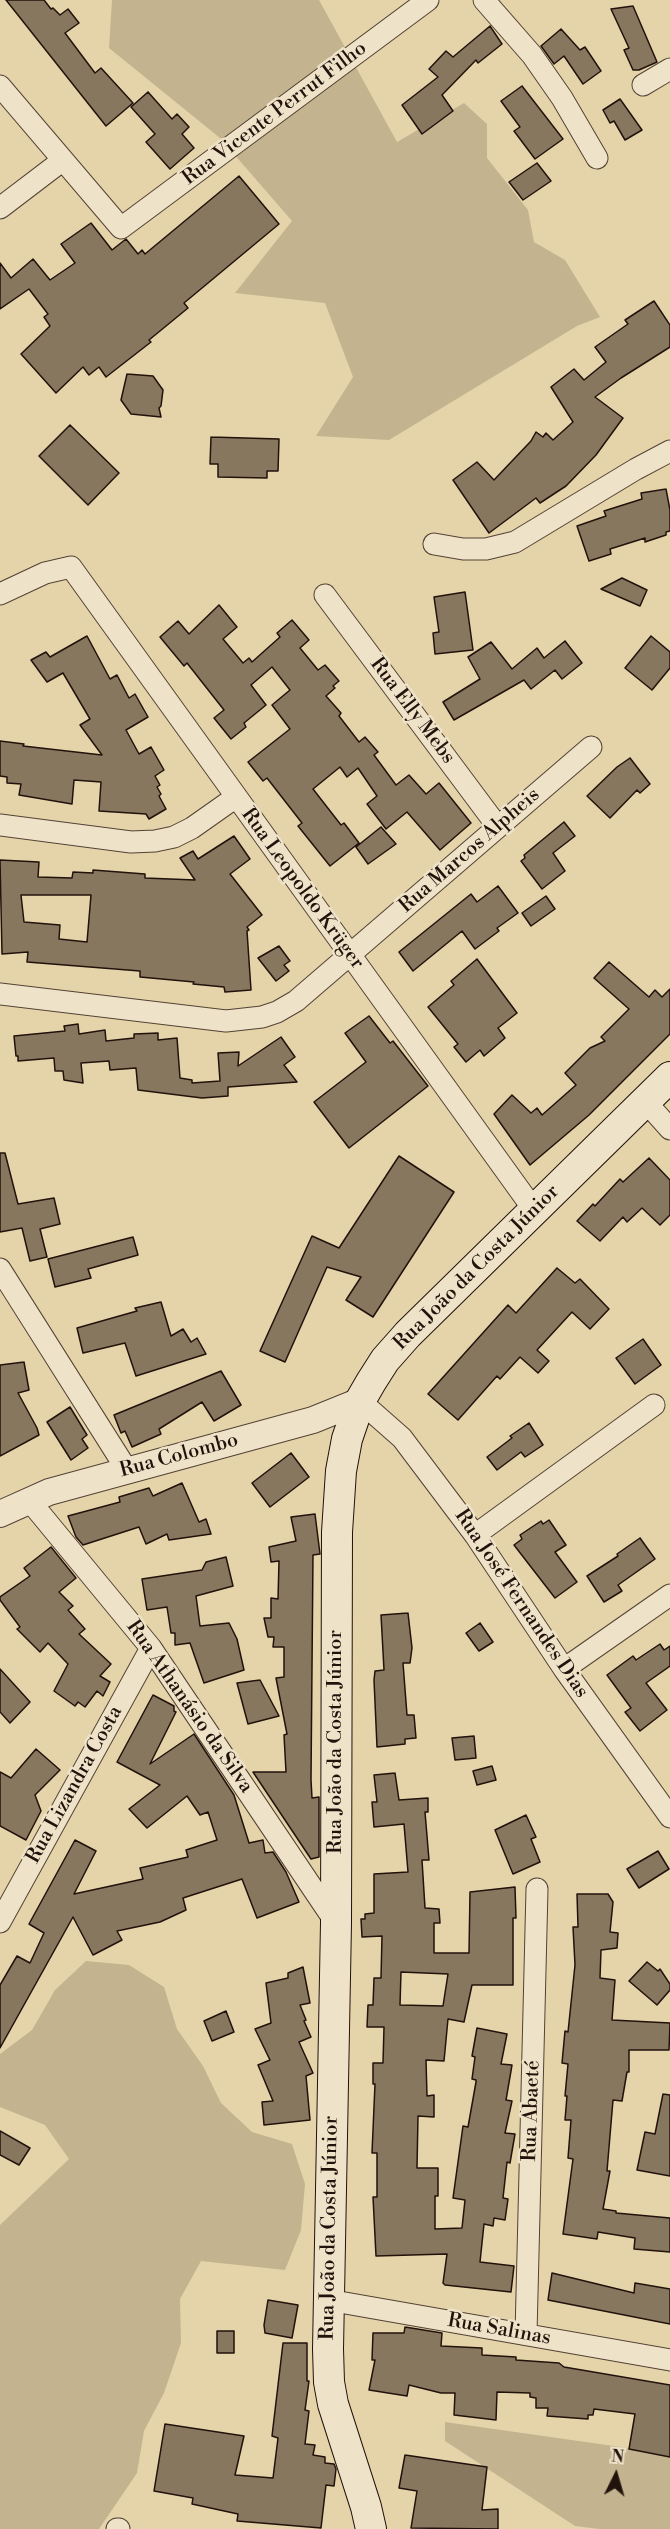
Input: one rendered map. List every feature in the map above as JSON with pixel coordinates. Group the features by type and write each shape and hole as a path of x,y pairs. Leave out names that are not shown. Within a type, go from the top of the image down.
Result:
{"main road":[{"name":"Rua João da Costa Júnior","path":"371,2529 331,2393 328,2349 336,1923 338,1499 347,1439 360,1401 385,1360 408,1334 670,1077"}],"street":[{"name":"Rua Vicente Perrut Filho","path":"63,160 121,228 428,0"},
{"path":"484,0 532,55 562,98 597,158"},
{"path":"643,85 670,69"},
{"path":"0,86 63,160 0,208"},
{"path":"434,544 463,549 486,549 515,542 670,451"},
{"name":"Rua Leopoldo Krüger","path":"0,594 45,573 71,567 534,1210"},
{"name":"Rua Elly Mebs","path":"325,595 498,827"},
{"name":"Rua Marcos Alpheis","path":"0,994 226,1021 245,1020 277,1012 296,1001 591,747"},
{"path":"0,825 131,842 155,841 174,837 192,828 236,797"},
{"path":"645,1101 670,1129"},
{"path":"0,1269 127,1470"},
{"name":"Rua Colombo","path":"0,1514 29,1500 127,1470 313,1420 360,1401"},
{"name":"Rua José Fernandes Dias","path":"360,1401 402,1438 475,1534 564,1669 666,1804"},
{"path":"475,1534 654,1405"},
{"name":"Rua Athanásio da Silva","path":"29,1500 151,1648 336,1923"},
{"path":"564,1669 670,1595"},
{"name":"Rua Lizandra Costa","path":"0,1922 151,1648"},
{"name":"Rua Abaeté","path":"526,2334 537,1888"},
{"name":"Rua Salinas","path":"328,2300 670,2360"}],"shaded area":[{"path":"112,0 319,0 397,142 464,103 487,124 487,158 528,210 534,242 565,260 600,317 577,326 389,440 316,436 353,377 325,303 235,293 292,221 220,138 109,48"},
{"path":"86,1961 129,1965 164,1987 177,2029 203,2066 221,2103 252,2132 292,2144 305,2184 301,2230 285,2270 201,2261 180,2299 181,2343 164,2393 144,2431 137,2473 99,2529 0,2529 0,2225 69,2159 45,2125 0,2107 0,2054 32,2030 55,1990"},
{"path":"445,2422 670,2454 670,2529 599,2529 575,2526 445,2441"}],"building":[{"path":"6,0 44,0 60,15 68,9 79,23 65,33 95,73 101,68 133,103 106,126"},
{"path":"633,6 657,62 639,70 633,70 624,50 629,48 611,9"},
{"path":"490,26 502,44 478,63 476,60 442,95 453,111 422,134 402,105 438,77 429,69 446,51 453,57"},
{"path":"561,29 580,50 585,47 601,71 583,84 564,56 554,64 541,46"},
{"path":"522,86 563,139 535,159 514,131 520,127 501,101"},
{"path":"148,92 172,119 177,114 189,127 182,134 194,148 170,169 146,142 155,134 131,107"},
{"path":"620,99 642,130 625,140 614,121 610,123 603,110"},
{"path":"537,163 551,181 523,200 509,182"},
{"path":"239,176 279,224 184,303 188,308 149,340 151,342 106,377 99,367 89,375 83,367 56,393 21,354 50,326 44,317 48,314 29,289 0,309 0,263 11,278 33,259 50,280 75,263 61,244 91,223 112,250 126,239 138,254 142,250 145,254"},
{"path":"654,301 670,325 670,347 595,397 623,418 596,455 566,486 540,503 536,498 489,533 453,480 477,462 494,480 531,441 536,432 543,437 546,433 553,440 573,422 551,387 574,369 584,380 606,362 595,347 628,324 625,320"},
{"path":"127,374 153,376 163,390 159,408 161,417 131,414 121,400"},
{"path":"70,425 119,473 88,505 39,456"},
{"path":"211,437 279,439 278,471 267,471 267,478 218,477 218,464 210,464"},
{"path":"666,489 670,510 670,531 666,532 666,535 645,542 645,538 610,549 611,554 589,561 577,526 606,516 604,511 642,499 641,493"},
{"path":"622,578 647,590 640,606 601,589"},
{"path":"465,592 473,650 435,654 433,633 439,632 434,597"},
{"path":"219,605 237,627 223,639 243,663 249,658 252,662 280,637 277,633 292,620 309,640 300,648 318,670 325,665 339,681 326,696 341,713 339,716 359,742 365,737 378,752 374,755 396,785 409,775 426,794 439,783 471,823 440,850 407,812 386,829 367,804 377,796 358,768 347,777 340,767 313,789 341,825 344,823 359,843 330,866 298,826 302,823 267,778 263,781 248,762 290,729 272,705 290,690 272,667 251,685 266,705 244,723 246,727 231,739 214,718 224,710 187,663 184,666 160,637 178,621 189,634"},
{"path":"87,636 110,679 117,675 129,698 135,694 148,717 126,730 139,754 151,747 164,770 155,776 160,785 157,787 161,794 159,796 166,809 149,819 146,814 99,811 101,782 74,780 72,804 19,795 21,784 7,783 7,777 0,776 0,741 24,744 23,746 102,755 80,725 90,719 63,673 47,682 31,660 46,652 50,657"},
{"path":"651,636 670,652 670,668 652,690 625,668"},
{"path":"565,641 582,663 562,679 555,670 531,689 524,680 454,720 443,702 480,679 468,657 491,642 512,669 537,648 544,658"},
{"path":"630,758 650,784 640,793 637,790 610,818 587,796 617,767"},
{"path":"564,822 575,836 553,853 565,871 542,889 521,861 525,858 524,855"},
{"path":"381,827 396,844 368,864 356,847"},
{"path":"234,836 250,859 230,874 262,915 247,927 249,930 247,931 251,990 225,992 224,987 140,977 140,971 27,962 28,952 2,954 0,860 39,862 38,877 72,878 73,872 93,873 93,870 145,874 145,878 195,880 180,858 193,851 198,859","holes":["21,895 91,895 87,942 59,939 60,925 24,922"]},
{"path":"498,886 518,913 497,928 499,931 475,949 462,931 413,971 399,952 471,894 477,902"},
{"path":"546,896 555,909 531,926 522,913"},
{"path":"279,946 290,961 284,965 289,971 276,981 258,958"},
{"path":"477,959 517,1013 498,1028 505,1038 484,1056 480,1050 466,1062 454,1047 458,1044 428,1007 454,985 451,981"},
{"path":"609,962 649,997 655,990 662,997 670,989 670,1034 589,1115 530,1165 494,1114 512,1095 531,1113 537,1108 542,1115 576,1085 565,1073 590,1048 605,1041 601,1037 629,1009 594,978"},
{"path":"369,1016 390,1043 393,1041 428,1086 349,1148 314,1102 366,1062 345,1033"},
{"path":"78,1024 79,1034 105,1030 106,1041 134,1038 134,1034 158,1033 158,1040 177,1038 180,1078 192,1080 192,1083 220,1081 218,1053 239,1052 238,1066 281,1037 295,1057 284,1065 297,1082 228,1087 228,1096 202,1098 138,1090 136,1068 110,1070 109,1061 81,1063 83,1083 64,1080 63,1071 55,1071 54,1058 18,1061 14,1036 65,1031 64,1026"},
{"path":"0,1153 5,1153 18,1204 54,1198 60,1224 40,1229 47,1257 30,1261 22,1228 0,1232"},
{"path":"399,1156 454,1192 373,1317 346,1300 361,1277 327,1267 285,1362 260,1351 312,1236 339,1248"},
{"path":"649,1158 670,1180 670,1215 660,1225 642,1208 627,1222 623,1217 600,1241 577,1221 593,1204 595,1206 620,1179 623,1182"},
{"path":"133,1237 138,1255 88,1269 91,1278 55,1287 48,1259"},
{"path":"557,1268 575,1283 580,1279 609,1309 590,1329 572,1312 537,1350 549,1361 538,1373 520,1357 500,1379 497,1376 458,1420 428,1394 508,1305 516,1313"},
{"path":"161,1302 171,1336 183,1329 191,1342 197,1338 206,1354 136,1376 125,1343 83,1353 77,1328 137,1311 135,1308"},
{"path":"643,1339 661,1365 635,1384 616,1358"},
{"path":"24,1362 29,1390 18,1393 39,1435 0,1456 0,1365"},
{"path":"221,1371 241,1405 214,1421 202,1402 159,1429 161,1434 132,1447 125,1431 121,1433 114,1415"},
{"path":"70,1407 87,1435 82,1439 88,1448 71,1460 47,1422"},
{"path":"529,1423 543,1445 525,1457 521,1452 497,1470 487,1457 512,1438 510,1436"},
{"path":"291,1453 309,1477 270,1507 252,1483"},
{"path":"182,1483 199,1522 206,1519 211,1534 169,1540 167,1534 146,1544 139,1527 83,1545 76,1537 68,1516 120,1502 119,1497 149,1488 153,1496"},
{"path":"315,1514 320,1554 313,1555 311,1780 312,1798 319,1797 319,1857 311,1859 253,1772 286,1772 284,1735 287,1734 276,1678 284,1677 284,1647 273,1647 274,1637 268,1637 264,1618 271,1618 271,1598 278,1599 279,1561 271,1562 269,1547 296,1541 291,1517"},
{"path":"549,1520 566,1545 555,1552 577,1582 555,1598 514,1545 522,1539 520,1535 541,1521 543,1524"},
{"path":"640,1538 655,1559 618,1585 622,1591 604,1602 587,1576 618,1556 617,1554"},
{"path":"51,1547 76,1578 59,1592 73,1606 68,1610 85,1629 79,1634 111,1664 100,1676 110,1682 103,1696 97,1691 85,1707 78,1702 75,1706 54,1691 68,1664 48,1643 40,1652 17,1629 20,1627 0,1600 0,1597 30,1576 24,1568"},
{"path":"226,1557 233,1586 196,1596 200,1626 229,1623 237,1639 244,1670 204,1683 190,1643 175,1645 175,1633 171,1633 167,1607 147,1610 142,1579 202,1570 206,1562"},
{"path":"408,1613 412,1648 410,1663 403,1663 407,1715 414,1715 416,1738 405,1739 405,1744 377,1747 374,1680 375,1671 384,1670 381,1615"},
{"path":"480,1623 493,1642 479,1651 466,1633"},
{"path":"660,1644 664,1650 670,1646 670,1666 646,1683 667,1710 640,1731 625,1712 631,1708 607,1675 633,1656 636,1660"},
{"path":"0,1669 30,1702 10,1723 0,1712"},
{"path":"260,1680 279,1716 248,1724 237,1683"},
{"path":"153,1695 174,1706 176,1712 150,1764 194,1734 234,1795 249,1843 263,1840 265,1853 273,1852 286,1872 299,1902 257,1918 242,1879 183,1898 186,1910 160,1922 117,1931 122,1940 93,1955 73,1917 0,2048 0,1985 17,1956 30,1963 44,1933 29,1924 75,1840 96,1851 74,1894 143,1879 140,1868 188,1857 186,1850 217,1840 208,1812 200,1815 187,1796 147,1828 129,1809 160,1785 117,1762"},
{"path":"474,1736 476,1758 455,1760 452,1738"},
{"path":"36,1749 60,1770 35,1795 41,1811 26,1840 0,1826 0,1772 11,1778"},
{"path":"492,1766 496,1780 477,1785 473,1771"},
{"path":"395,1773 399,1800 428,1798 428,1812 425,1812 429,1860 422,1860 425,1908 439,1909 440,1923 434,1923 434,1953 469,1953 470,1892 515,1887 513,1985 472,1985 464,2022 448,2019 444,2061 426,2060 427,2096 434,2095 434,2117 418,2116 417,2168 438,2168 435,2229 462,2228 465,2200 453,2198 463,2126 468,2127 476,2082 472,2079 475,2057 472,2056 477,2028 507,2034 501,2064 512,2065 506,2100 512,2101 505,2133 515,2134 510,2163 507,2162 503,2198 508,2199 505,2220 494,2218 493,2226 484,2224 480,2262 514,2266 511,2292 445,2285 443,2283 447,2254 376,2256 373,2197 377,2197 377,2153 372,2153 375,2084 373,2084 373,2063 383,2063 384,2027 367,2027 368,2005 373,2005 374,1978 381,1978 382,1936 362,1937 361,1919 365,1919 365,1914 374,1913 374,1874 408,1872 404,1824 374,1827 372,1802 377,1802 374,1775","holes":["401,1972 448,1974 443,2006 400,2005"]},
{"path":"526,1815 536,1837 531,1839 540,1862 513,1874 495,1830"},
{"path":"658,1851 669,1869 639,1888 627,1869"},
{"path":"577,1894 608,1894 613,1902 610,1932 618,1933 617,1948 601,1950 600,1978 615,1980 612,2020 670,2023 669,2050 629,2050 629,2072 627,2072 622,2101 613,2100 607,2171 610,2171 603,2209 616,2211 616,2213 670,2218 670,2252 634,2249 635,2238 598,2232 597,2239 563,2234 573,2159 568,2158 571,2120 565,2120 568,2064 562,2063 565,2031 568,2032 575,1965 573,1927 578,1927"},
{"path":"647,1962 658,1971 660,1969 670,1984 670,1990 657,2005 629,1981"},
{"path":"303,1967 310,2003 300,2005 311,2037 299,2042 313,2073 306,2076 310,2120 264,2125 262,2102 273,2101 258,2065 270,2060 255,2029 271,2023 266,1983 288,1978 288,1973"},
{"path":"226,2011 234,2032 212,2041 204,2021"},
{"path":"663,2094 670,2095 670,2176 637,2170 645,2132 655,2134"},
{"path":"0,2131 30,2148 19,2165 0,2155"},
{"path":"552,2273 634,2293 635,2283 670,2289 670,2324 548,2300"},
{"path":"268,2300 298,2305 292,2338 265,2333"},
{"path":"405,2327 442,2333 441,2346 482,2348 482,2355 559,2363 564,2367 670,2385 670,2457 629,2449 635,2414 594,2409 593,2415 588,2415 588,2419 547,2416 548,2408 536,2408 536,2398 530,2397 530,2393 497,2392 496,2420 454,2415 455,2393 441,2393 409,2385 407,2396 369,2390 375,2360 372,2360 373,2333 404,2333"},
{"path":"217,2331 234,2331 234,2353 217,2353"},
{"path":"283,2343 307,2343 307,2381 309,2381 305,2410 309,2411 305,2444 315,2445 313,2455 325,2457 325,2463 334,2464 336,2469 334,2486 326,2485 321,2528 237,2521 238,2514 192,2504 193,2498 154,2491 165,2424 244,2436 235,2475 273,2478 278,2438 272,2436"},
{"path":"405,2455 487,2467 482,2510 498,2509 498,2529 411,2528 417,2491 399,2488"}]}
